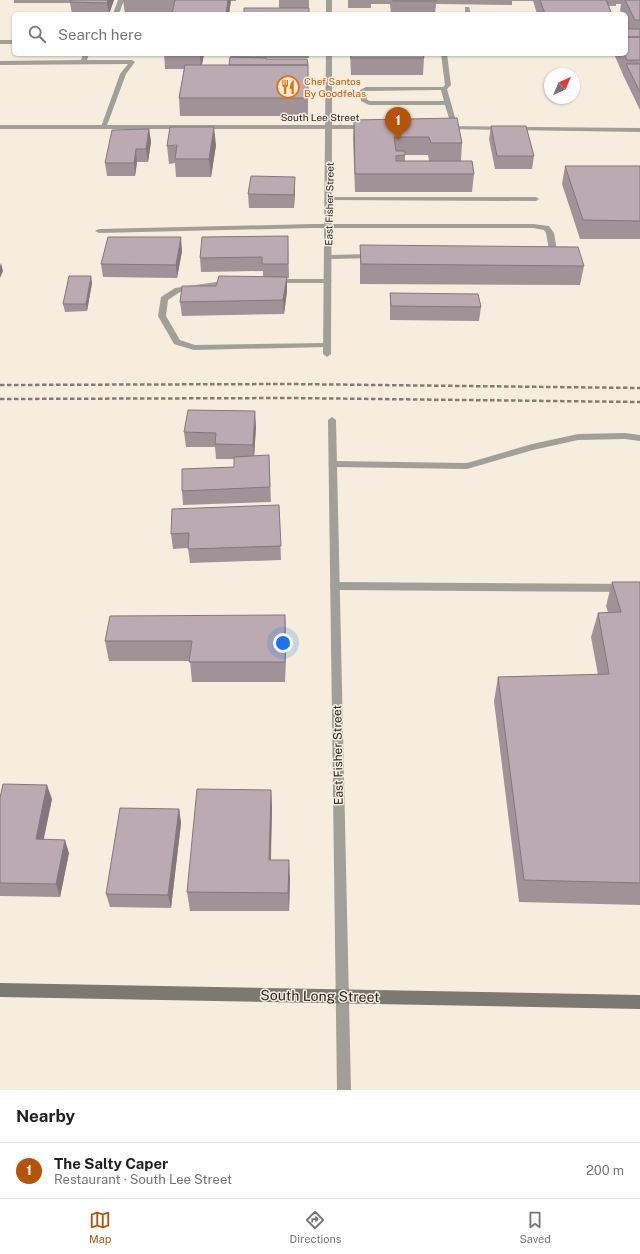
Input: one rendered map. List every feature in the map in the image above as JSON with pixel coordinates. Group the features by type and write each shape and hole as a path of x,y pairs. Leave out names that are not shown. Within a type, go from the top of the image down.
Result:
{"main road":[{"name":"South Long Street","path":"0,990 640,1002"}],"street":[{"path":"117,12 121,0"},
{"path":"328,0 329,12"},
{"path":"467,8 468,12"},
{"path":"0,42 12,42"},
{"path":"83,62 85,56"},
{"path":"104,127 123,74 132,62 134,56"},
{"name":"East Fisher Street","path":"327,354 330,126 329,56"},
{"path":"444,56 448,85 444,89 363,90 364,101 369,103 448,103"},
{"path":"0,63 132,62"},
{"path":"444,89 455,128"},
{"name":"South Lee Street","path":"0,127 375,127"},
{"path":"439,128 640,130"},
{"path":"329,199 536,199"},
{"path":"99,231 329,226 533,226 546,228 550,233 553,251 545,254 537,254"},
{"path":"328,257 383,256"},
{"path":"264,281 328,281"},
{"path":"242,282 220,282 178,290 164,299 162,316 177,342 194,348 327,345"},
{"name":"East Fisher Street","path":"332,420 344,1090"},
{"path":"333,464 467,466 532,447 578,437 625,436 640,438"},
{"path":"335,586 640,588"}],"building":[{"path":"71,0 108,0 107,3 70,2"},
{"path":"175,0 228,0 226,12 172,12"},
{"path":"436,0 436,1 393,1"},
{"path":"540,0 606,0 611,12 544,12"},
{"path":"625,0 640,0 640,20 635,20"},
{"path":"244,8 309,8 309,12 244,12"},
{"path":"628,29 640,29 640,37 628,37"},
{"path":"628,37 640,37 640,60 627,60 625,56 628,56"},
{"path":"351,56 424,56 424,58 351,58"},
{"path":"230,57 307,59 308,65 229,65"},
{"path":"626,64 640,64 640,92"},
{"path":"185,65 308,65 308,98 179,98"},
{"path":"457,118 462,143 431,143 429,137 394,137 396,151 405,151 405,155 396,156 396,161 472,161 474,174 355,174 354,120"},
{"path":"491,126 526,126 534,156 497,156"},
{"path":"170,127 214,127 209,159 175,159 177,145 167,146"},
{"path":"149,129 146,149 136,149 134,163 105,163 112,130"},
{"path":"565,166 640,166 640,221 583,220"},
{"path":"251,176 295,177 294,195 248,194"},
{"path":"288,236 288,264 262,264 262,257 200,258 202,237"},
{"path":"108,237 181,237 176,265 101,264"},
{"path":"360,245 578,247 584,266 361,264"},
{"path":"69,276 91,276 86,304 63,304"},
{"path":"219,276 287,277 283,300 180,302 182,286 216,286"},
{"path":"390,293 478,294 481,307 391,306"},
{"path":"188,410 255,411 253,445 215,444 216,433 184,432"},
{"path":"269,455 270,487 182,491 182,469 234,467 234,457"},
{"path":"279,505 281,546 188,549 189,533 171,534 172,509"},
{"path":"612,582 640,582 640,883 524,880 498,677 609,674 598,613 621,612"},
{"path":"285,615 285,662 189,662 192,641 105,641 110,616"},
{"path":"3,784 47,785 36,839 65,840 56,884 0,883 0,798"},
{"path":"197,789 271,790 269,860 289,860 288,893 187,892"},
{"path":"120,808 179,809 168,895 106,894"}],"railway":[{"path":"0,385 289,384 640,388"},
{"path":"0,399 288,398 640,402"}],"place":[{"name":"Chef Santos By Goodfelas","path":"288,87"},
{"name":"The Salty Caper","path":"398,140"}]}
